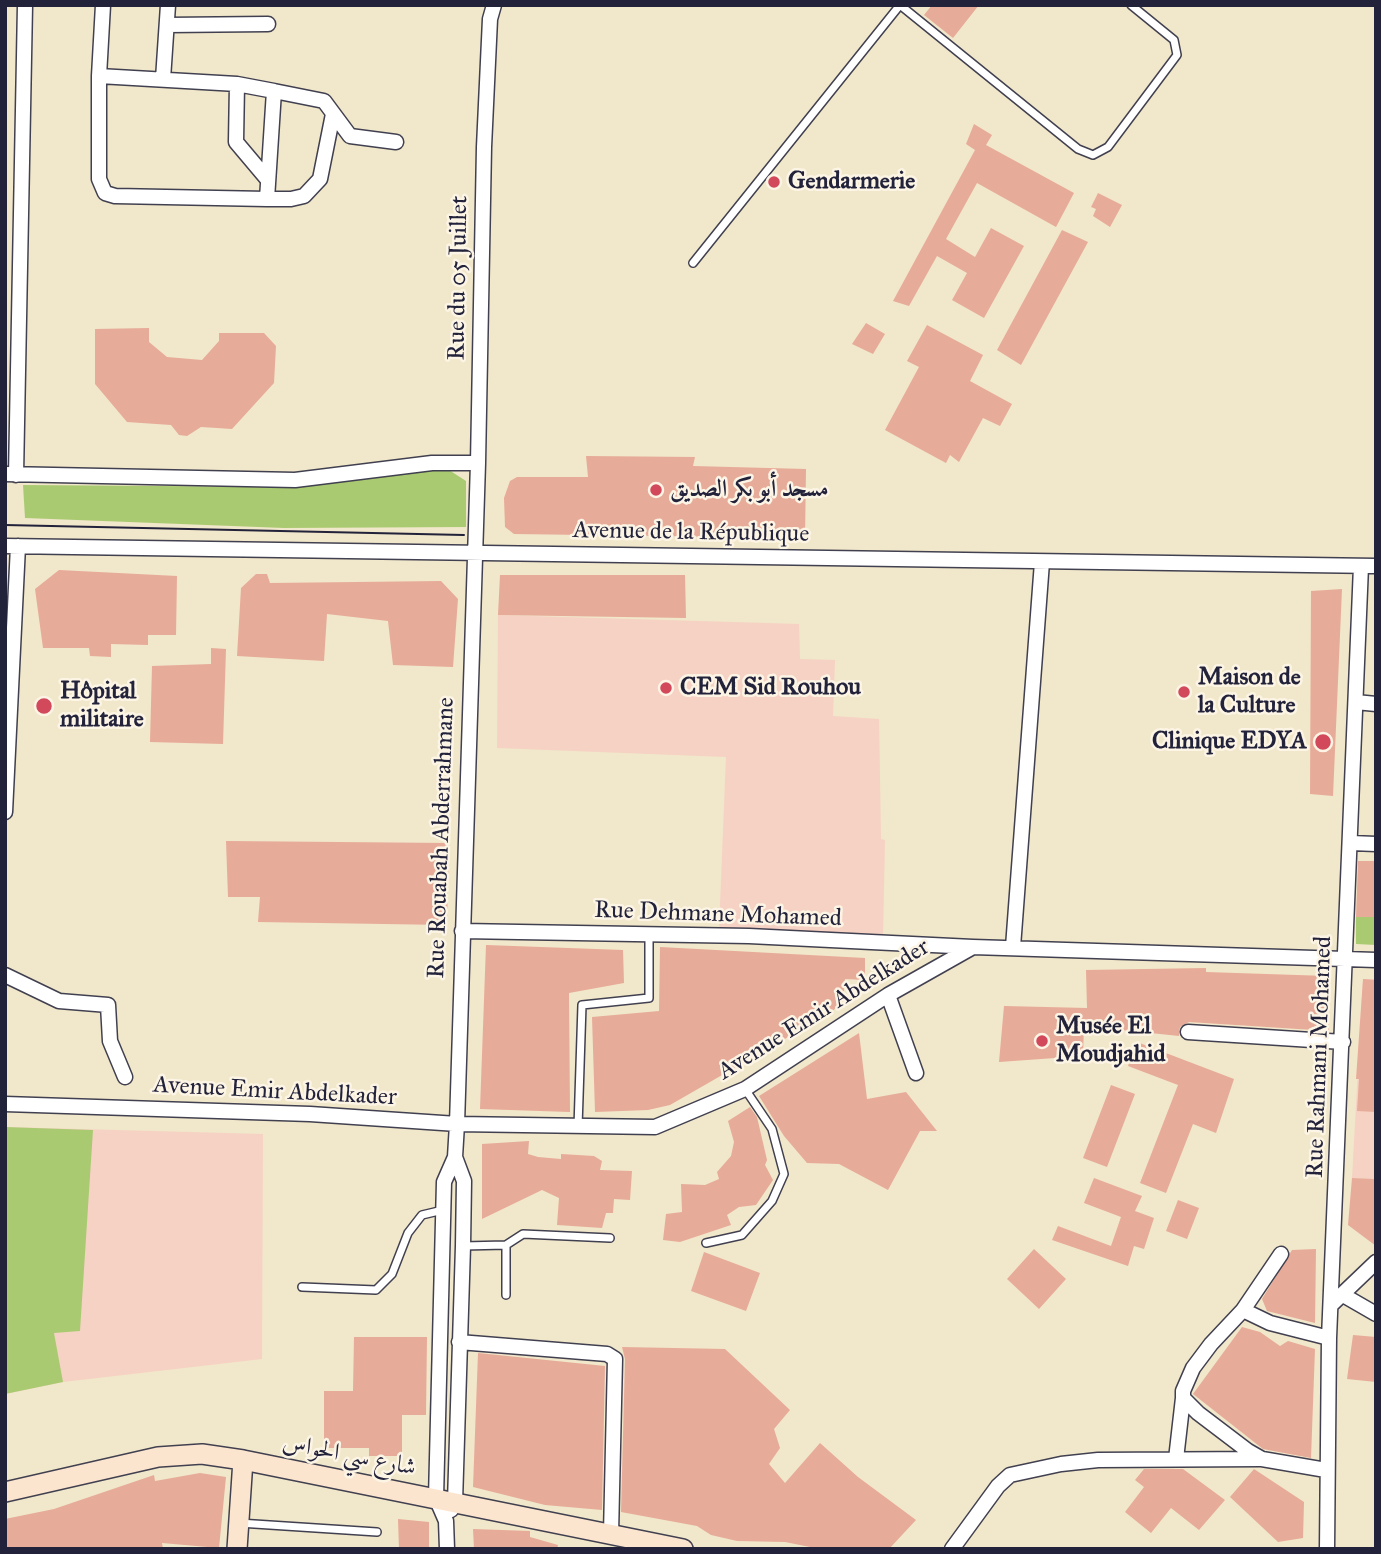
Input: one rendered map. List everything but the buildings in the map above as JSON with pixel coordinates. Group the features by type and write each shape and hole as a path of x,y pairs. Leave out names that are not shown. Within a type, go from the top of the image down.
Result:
{"street":[{"path":"25,5 11,474 295,480 432,463 478,463"},
{"path":"103,5 99,76 99,179 104,193 115,196 291,199 312,191 320,179 333,114"},
{"path":"163,79 168,5"},
{"name":"Rue du 05 Juillet","path":"474,553 484,147 490,19 494,5"},
{"path":"167,24 268,24"},
{"path":"99,76 237,84 324,101 350,136 397,142"},
{"path":"237,84 236,142 268,180"},
{"path":"267,199 274,91"},
{"path":"5,812 12,546"},
{"name":"Avenue de la République","path":"12,546 1368,566"},
{"name":"Rue Rouabah Abderrahmane","path":"455,1157 474,553"},
{"path":"1013,947 1042,562"},
{"name":"Rue Rahmani Mohamed","path":"1327,1549 1329,1338 1356,702 1368,566"},
{"path":"1356,702 1376,704"},
{"path":"1351,843 1376,844"},
{"name":"Rue Dehmane Mohamed","path":"462,931 749,936 973,947"},
{"name":"Avenue Emir Abdelkader","path":"5,1104 310,1114 457,1124 655,1128 745,1089 888,995 973,947 1376,960"},
{"path":"5,975 59,1001 108,1005 110,1041 125,1077"},
{"path":"888,995 916,1073"},
{"path":"1188,1032 1343,1042"},
{"path":"447,1549 444,1182 455,1157"},
{"path":"446,1500 459,1342 463,1246 464,1181 455,1157"},
{"path":"1176,1459 1184,1384 1193,1368 1237,1313 1243,1310 1281,1254"},
{"path":"1331,1305 1376,1262"},
{"path":"1343,1295 1376,1314"},
{"path":"1243,1310 1270,1323 1329,1338"},
{"path":"459,1342 607,1354 615,1359 611,1534"},
{"path":"1183,1398 1243,1448 1262,1459"},
{"name":"شارع سي الحواس","path":"5,1492 171,1454 243,1460 683,1549"},
{"path":"952,1549 998,1486 1010,1475 1079,1462 1176,1459 1262,1459 1326,1470"},
{"path":"234,1548 239,1523 243,1460"}],"lane":[{"path":"693,262 900,5 1078,149 1093,155 1108,147 1177,55 1174,40 1131,5"},
{"path":"578,1128 582,1005 649,998 649,936"},
{"path":"706,1243 743,1235 772,1201 784,1174 772,1129 745,1089"},
{"path":"302,1287 376,1290 392,1274 408,1233 422,1215 444,1210"},
{"path":"463,1246 506,1245 523,1234 610,1238"},
{"path":"506,1245 506,1295"},
{"path":"239,1523 377,1532"}],"shaded area":[{"path":"498,615 799,624 800,659 835,660 833,716 879,719 881,839 885,840 883,934 719,929 726,757 497,748"},
{"path":"1363,979 1376,979 1376,1179 1352,1178"},
{"path":"5,1127 263,1134 262,1359 63,1382 5,1394"}],"green space":[{"path":"436,469 449,470 466,481 466,527 284,528 25,518 23,485 296,487"},
{"path":"1356,917 1376,917 1376,945 1356,944"},
{"path":"5,1127 93,1130 80,1331 54,1333 63,1382 5,1394"}],"tram line":[{"path":"5,525 464,535"}],"place":[{"name":"Gendarmerie","path":"774,182"},
{"name":"مسجد أبو بكر الصديق","path":"656,490"},
{"name":"CEM Sid Rouhou","path":"666,688"},
{"name":"Maison de la Culture","path":"1184,692"},
{"name":"Hôpital militaire","path":"44,706"},
{"name":"Clinique EDYA","path":"1323,742"},
{"name":"Musée El Moudjahid","path":"1042,1041"}]}
